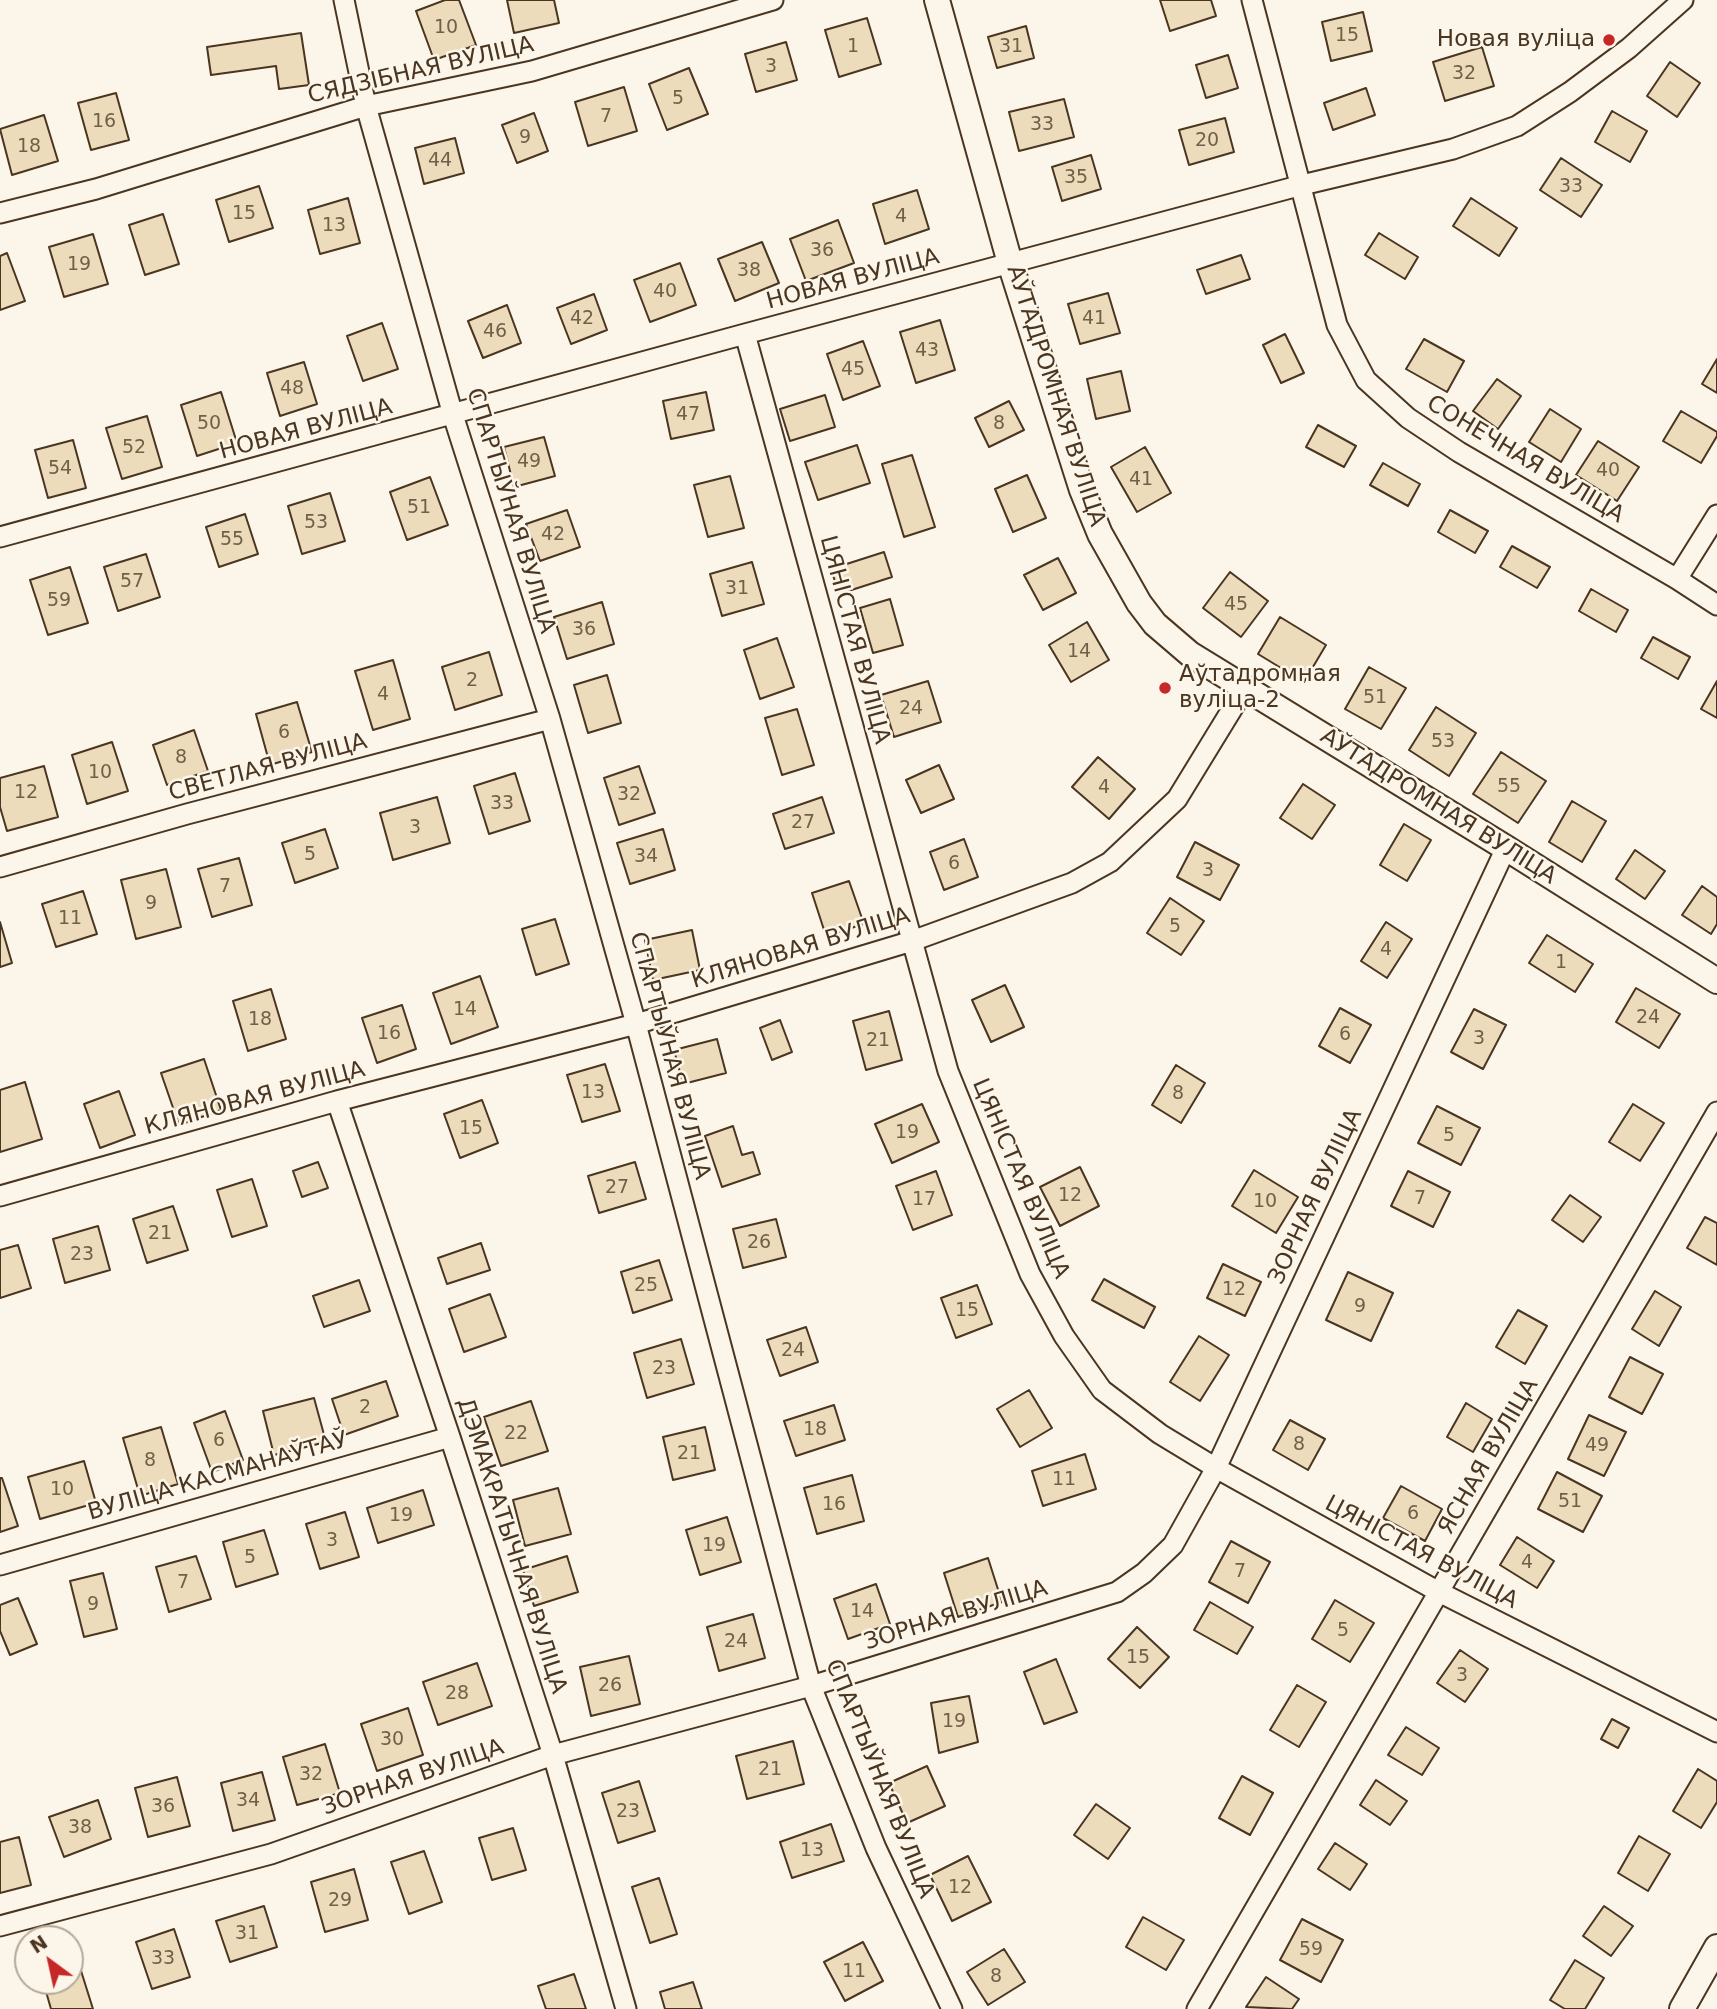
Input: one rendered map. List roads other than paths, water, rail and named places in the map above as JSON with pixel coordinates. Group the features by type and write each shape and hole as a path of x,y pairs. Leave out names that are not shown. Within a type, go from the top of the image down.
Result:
{"street":[{"name":"СПАРТЫЎНАЯ ВУЛІЦА","path":"344,0 366,106 453,415 550,719 636,1024 811,1686 876,1848 952,2009"},
{"name":"СЯДЗІБНАЯ ВУЛІЦА","path":"0,213 96,189 366,106 532,71 773,0"},
{"name":"АЎТАДРОМНАЯ ВУЛІЦА","path":"937,0 1010,263 1082,490 1127,584 1155,624 1181,647 1245,688 1717,981"},
{"name":"СОНЕЧНАЯ ВУЛІЦА","path":"1252,0 1337,325 1366,380 1408,418 1459,452 1717,605"},
{"name":"НОВАЯ ВУЛІЦА","path":"0,537 1302,185 1453,149 1517,126 1570,93 1620,55 1683,0"},
{"name":"ЦЯНІСТАЯ ВУЛІЦА","path":"745,334 948,1071 1030,1275 1064,1336 1102,1390 1160,1434 1216,1468 1438,1592 1717,1732"},
{"path":"1676,579 1717,515"},
{"name":"КЛЯНОВАЯ ВУЛІЦА","path":"0,1196 337,1101 636,1024 912,941 1072,883 1110,862 1177,799 1245,688"},
{"name":"СВЕТЛАЯ ВУЛІЦА","path":"0,867 187,814 550,719"},
{"name":"ЗОРНАЯ ВУЛІЦА","path":"0,1926 271,1854 553,1755 811,1686 1117,1592 1144,1573 1172,1545 1216,1468 1506,848"},
{"name":"ДЭМАКРАТЫЧНАЯ ВУЛІЦА","path":"337,1101 553,1755 626,2009"},
{"name":"ЯСНАЯ ВУЛІЦА","path":"1197,2009 1717,1112"},
{"name":"ВУЛІЦА КАСМАНАЎТАЎ","path":"0,1565 450,1437"},
{"path":"1682,2009 1717,1947"}],"place":[{"name":"Новая вуліца","path":"1609,40"},
{"name":"Аўтадромная вуліца-2","path":"1165,688"}]}
